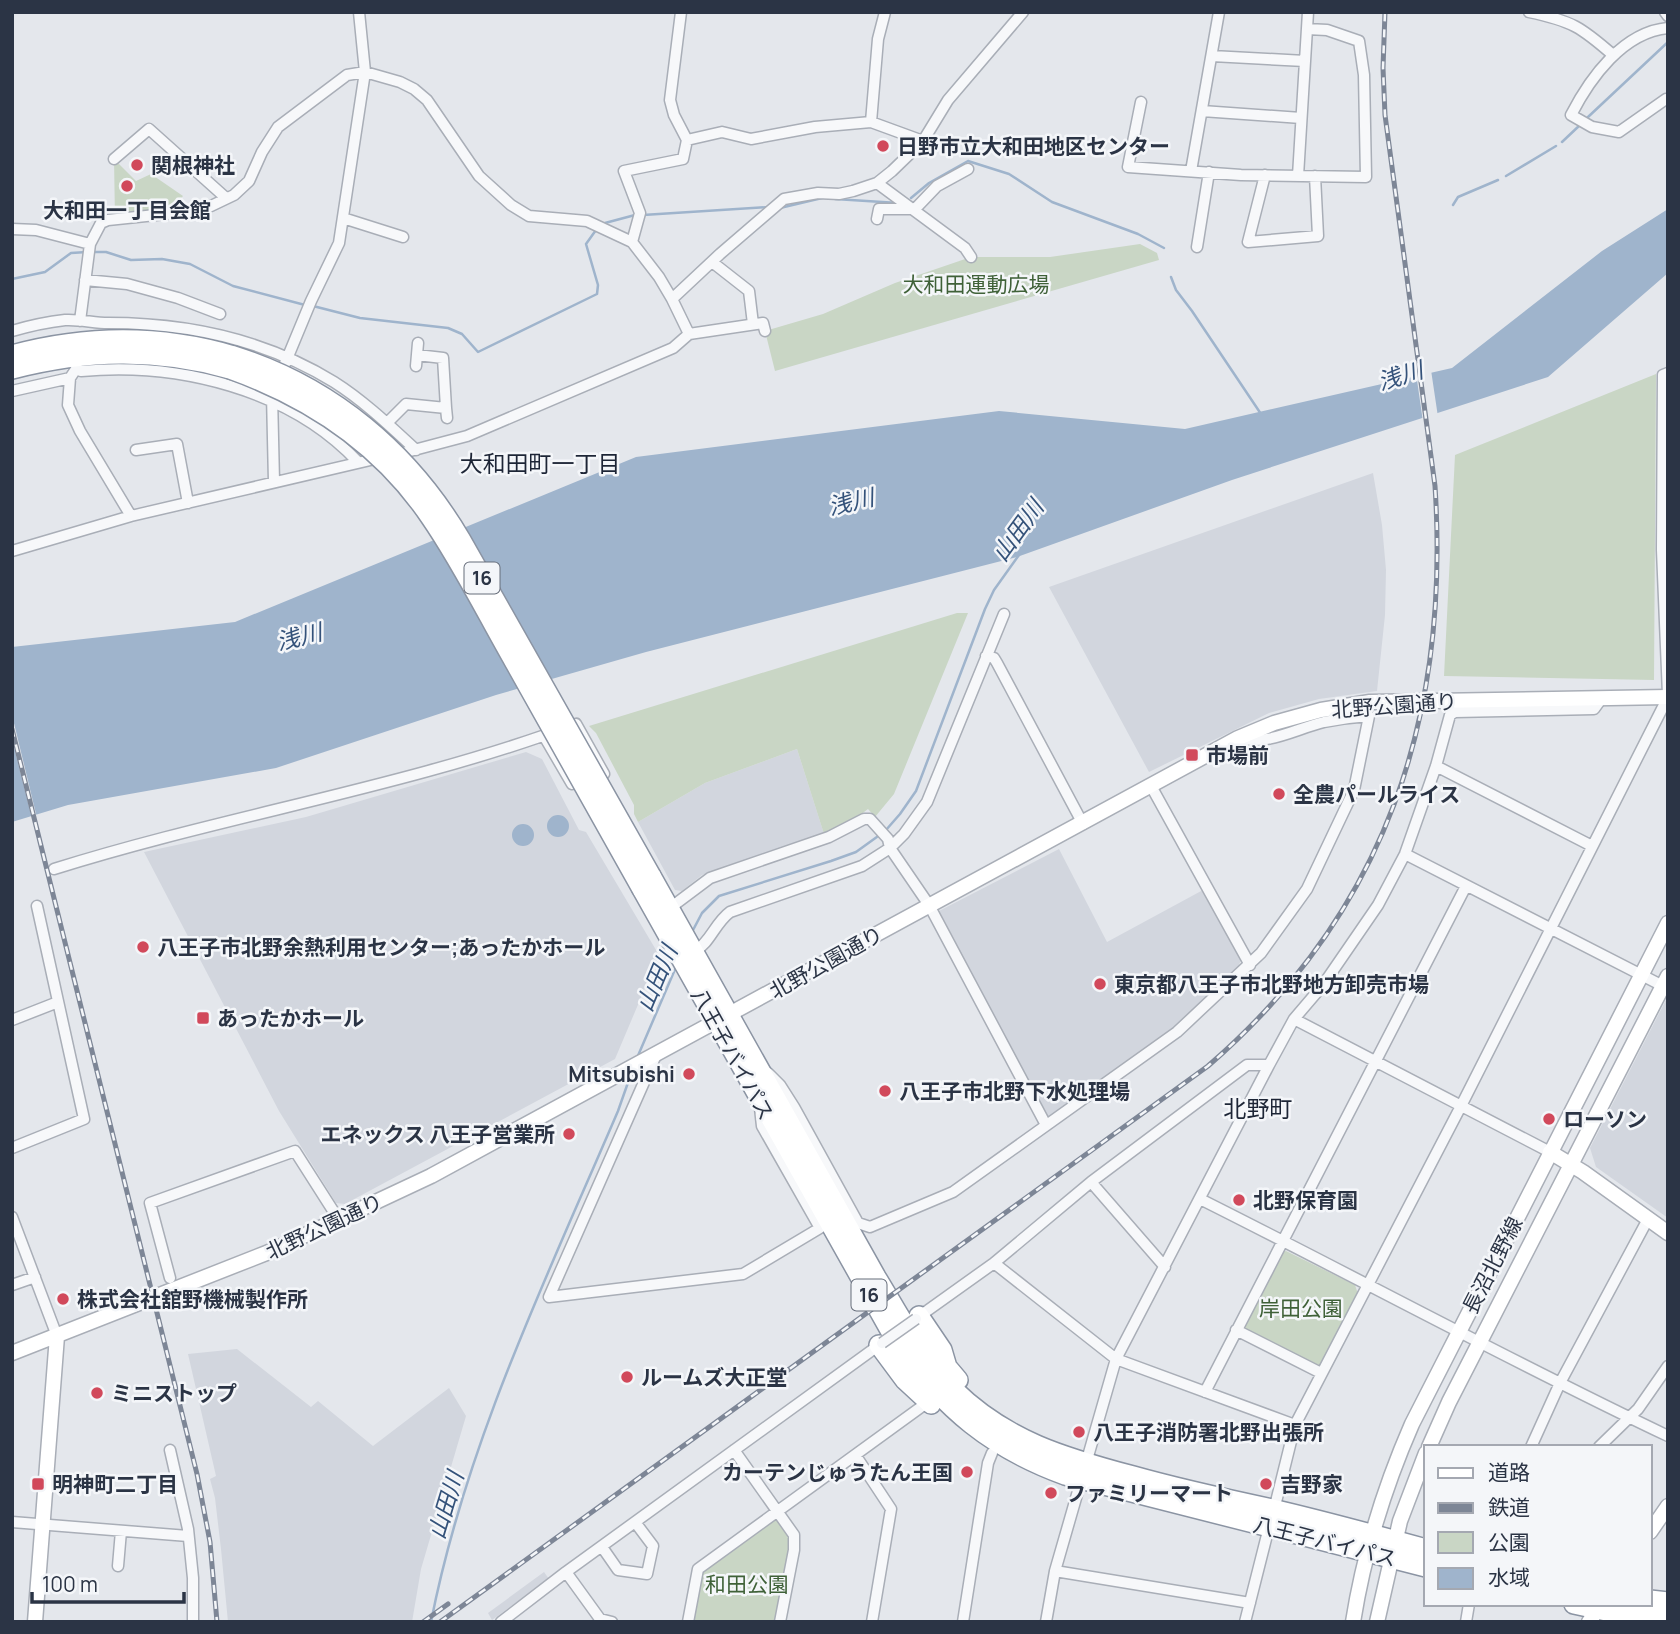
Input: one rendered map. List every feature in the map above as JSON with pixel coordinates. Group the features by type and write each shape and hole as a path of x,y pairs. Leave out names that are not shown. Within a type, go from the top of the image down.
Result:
{"highway":[{"name":"八王子バイパス","path":"12,355 79,331 110,339 158,341 205,348 331,417 383,460 415,496 446,542 646,883 673,946 691,956"},
{"name":"八王子バイパス","path":"12,369 75,356 118,353 159,354 209,364 232,363"},
{"path":"12,376 59,365 68,365 73,373 86,362 115,360 209,364"},
{"name":"八王子バイパス","path":"646,883 676,915 691,956 723,1018 760,1101 893,1336 931,1388 970,1425 1019,1456 1392,1549 1424,1566"},
{"name":"八王子バイパス","path":"723,1018 759,1065 876,1277 912,1338 936,1370 955,1391 1005,1430 1050,1452 1082,1472"},
{"path":"880,1344 905,1380 965,1434 992,1453 1013,1464 1053,1478 1063,1480 1082,1472 1072,1450 1036,1436 1008,1421 962,1384 947,1367 942,1350 918,1317"},
{"name":"八王子バイパス","path":"1392,1549 1424,1549"},
{"path":"1580,1606 1596,1612 1668,1619"}],"street":[{"path":"274,482 272,395 339,243 365,72 359,12"},
{"path":"632,242 640,213 624,171 683,159 687,140 674,115 670,100 681,12"},
{"path":"871,122 878,38 885,12"},
{"path":"672,299 785,199 818,193 839,194 877,183 923,141 948,100 1023,12"},
{"path":"1191,171 1219,12"},
{"path":"1298,176 1308,12"},
{"path":"1530,12 1581,27 1613,55"},
{"path":"1666,99 1619,132 1591,127 1571,115 1595,75 1613,55 1650,33 1668,28"},
{"path":"1141,102 1128,167 1265,175 1366,177 1364,75 1359,41 1327,30 1307,29"},
{"path":"1212,56 1305,61"},
{"path":"79,331 90,244 101,223 184,212 211,206 234,195 249,181 262,152 278,127 347,75 365,72 400,82 427,100 480,176 512,205 530,216 587,220 632,242 659,277 689,334"},
{"path":"1202,111 1301,118"},
{"path":"687,140 722,132 751,139 816,127 871,122 923,141"},
{"path":"114,159 149,129 226,198"},
{"path":"877,219 879,209 915,209 937,186 968,169"},
{"path":"1197,247 1209,172"},
{"path":"1265,175 1248,242 1318,236 1315,176"},
{"path":"877,183 965,248 971,257"},
{"path":"343,218 403,237"},
{"path":"12,229 36,230 90,244"},
{"path":"712,261 749,291 753,324"},
{"path":"85,280 127,284 178,298 220,314"},
{"path":"12,331 67,320 79,331"},
{"path":"79,331 135,323 188,328 242,342 288,358 334,382 387,423 416,450"},
{"path":"12,551 131,516 467,436 673,348 689,334 763,323 765,331"},
{"path":"387,423 406,404 446,413 443,358 417,355"},
{"path":"12,391 81,371 146,370 186,375 219,383 272,402 331,437 359,462"},
{"path":"73,373 68,405 80,431 131,516"},
{"path":"1245,1622 1295,1425 1461,1106 1668,697 1662,491 1664,375 1668,373"},
{"path":"136,450 177,444 188,503"},
{"path":"691,956 703,947 720,920 730,912 862,866 915,821 927,802 1004,614"},
{"path":"986,656 994,658 997,663 1083,824"},
{"name":"北野公園通り","path":"12,1353 269,1252 431,1176 1238,738 1274,723 1321,710 1362,703 1668,697"},
{"path":"1046,1622 1055,1572 1116,1359 1294,1019 1352,946 1405,854 1436,766 1450,715 1455,712 1594,709 1602,698"},
{"path":"759,1065 780,1085 858,1223 870,1227 953,1192 1177,1032 1261,953 1307,889 1354,790 1369,716 1324,722 1265,741 1251,742 1238,738"},
{"path":"54,869 491,753 576,724 668,887 676,915"},
{"path":"544,736 656,930 673,946"},
{"path":"1436,766 1592,846"},
{"path":"1151,786 1250,965"},
{"path":"676,915 710,878 829,837 864,819 870,819 929,905 1046,1125"},
{"path":"1405,854 1641,975 1665,981"},
{"path":"1205,1392 1466,886"},
{"path":"12,1148 84,1119 37,906"},
{"name":"長沼北野線","path":"1353,1622 1369,1543 1412,1424 1668,923"},
{"name":"長沼北野線","path":"1430,1445 1479,1343 1665,981"},
{"path":"12,1020 58,1002"},
{"path":"1294,1019 1550,1152 1668,1233"},
{"path":"650,1058 550,1297 743,1274 820,1228 762,1126 760,1101"},
{"path":"501,1622 734,1450 994,1264 1091,1182 1247,1065 1269,1065"},
{"path":"170,1278 150,1203 295,1152 339,1220"},
{"path":"1091,1182 1165,1267"},
{"path":"1200,1199 1368,1283 1479,1343 1668,1436"},
{"path":"12,1217 57,1336 36,1622"},
{"path":"1532,1445 1560,1383 1648,1219"},
{"path":"994,1264 1116,1359 1295,1425"},
{"path":"12,1286 35,1277"},
{"path":"1236,1330 1321,1373"},
{"path":"1601,1445 1629,1418 1668,1366"},
{"path":"688,1622 698,1569 856,1457 928,1402"},
{"path":"170,1450 188,1536 193,1578 193,1622"},
{"path":"734,1450 794,1535 794,1550 780,1622"},
{"path":"963,1622 988,1463 992,1453"},
{"path":"856,1457 891,1509 872,1622"},
{"path":"1377,1622 1392,1549 1424,1458"},
{"path":"1385,1494 1389,1501 1398,1504 1408,1499"},
{"path":"1652,1529 1668,1506"},
{"path":"12,1522 188,1536"},
{"path":"602,1547 618,1570 647,1574 653,1546 635,1522"},
{"path":"118,1566 121,1531"},
{"path":"566,1572 600,1621 612,1622"},
{"path":"1055,1572 1250,1603"}],"shaded area":[{"path":"1373,473 1386,570 1385,615 1377,691 1319,699 1269,713 1149,772 1049,587"},
{"path":"797,749 824,834 702,875 682,891 675,890 638,822 705,783"},
{"path":"526,752 542,759 579,830 586,832 659,955 615,1059 345,1204 336,1203 279,1111 144,852 306,817"},
{"name":"東京都八王子市北野地方卸売市場","path":"1059,849 1107,942 1203,890 1241,960 1236,972 1173,1029 1048,1117 939,911"},
{"path":"1668,996 1668,1218 1596,1167 1590,1148"},
{"path":"237,1349 311,1407 318,1401 373,1446 449,1388 466,1416 421,1569 412,1622 228,1622 215,1498 210,1479 216,1476 188,1354"},
{"path":"544,1572 549,1579 492,1620 488,1613"}],"green space":[{"path":"114,159 136,181 151,174 183,196 168,213 115,219"},
{"name":"大和田運動広場","path":"1140,244 1157,253 1159,260 775,371 765,331 823,314 895,283 971,257 1050,257"},
{"path":"1656,374 1654,680 1444,676 1455,455"},
{"path":"957,613 968,613 894,794 875,817 868,809 824,834 797,749 705,783 638,822 634,805 596,733 589,726"},
{"name":"岸田公園","path":"1286,1251 1355,1285 1358,1294 1319,1367 1245,1332 1243,1327 1282,1252"},
{"name":"和田公園","path":"774,1519 778,1519 792,1534 778,1622 693,1622 700,1572"}],"water":[{"name":"浅川","path":"1668,209 1668,273 1548,377 1232,480 1017,557 646,652 496,695 276,768 68,805 12,822 12,647 235,622 636,457 999,411 1185,429 1452,368 1602,251"},
{"path":"558,815 566,818 569,826 566,834 558,837 550,834 547,826 550,818"},
{"path":"523,824 531,827 534,835 531,843 523,846 515,843 512,835 515,827"}],"pier":[{"path":"1431,370 1438,417 1423,422 1416,373"},
{"path":"12,715 37,818 32,819 12,739"}],"waterway":[{"path":"1588,117 1668,42"},
{"path":"1562,142 1580,125"},
{"path":"1506,176 1556,146"},
{"path":"911,198 929,183 968,161 1009,174 1052,202 1138,234 1164,248"},
{"path":"1453,205 1458,197 1498,180"},
{"path":"780,208 822,198"},
{"path":"835,199 898,203"},
{"path":"643,215 769,207"},
{"path":"605,223 635,215"},
{"path":"313,306 360,318 448,328 462,334 478,352 597,294 598,285 586,244 596,230"},
{"path":"12,279 45,272 71,253 87,252"},
{"path":"94,252 106,252 131,260 162,259 190,264 233,286 305,305"},
{"path":"1171,277 1176,290 1261,414"},
{"name":"山田川","path":"886,830 916,791 985,609 994,590 1019,555"},
{"name":"山田川","path":"692,932 702,913 719,896 856,852 881,834"},
{"name":"山田川","path":"637,1058 676,967"},
{"name":"山田川","path":"431,1622 446,1555 487,1425 631,1074"}],"railway":[{"path":"440,1622 1208,1066 1269,1006 1321,943 1362,876 1394,805 1417,730 1431,652 1437,571 1435,486 1385,115 1385,12"},
{"path":"12,729 197,1474 210,1542 217,1622"},
{"path":"423,1622 448,1604"}],"place":[{"name":"日野市立大和田地区センター","path":"883,146"},
{"name":"関根神社","path":"137,165"},
{"name":"大和田一丁目会館","path":"127,186"},
{"name":"市場前","path":"1192,755"},
{"name":"全農パールライス","path":"1279,794"},
{"name":"八王子市北野余熱利用センター;あったかホール","path":"143,947"},
{"name":"東京都八王子市北野地方卸売市場","path":"1100,984"},
{"name":"あったかホール","path":"203,1018"},
{"name":"Mitsubishi","path":"689,1074"},
{"name":"八王子市北野下水処理場","path":"885,1091"},
{"name":"ローソン","path":"1549,1119"},
{"name":"エネックス 八王子営業所","path":"569,1134"},
{"name":"北野保育園","path":"1239,1200"},
{"name":"株式会社舘野機械製作所","path":"63,1299"},
{"name":"ルームズ大正堂","path":"627,1377"},
{"name":"ミニストップ","path":"97,1393"},
{"name":"八王子消防署北野出張所","path":"1079,1432"},
{"name":"カーテンじゅうたん王国","path":"967,1472"},
{"name":"明神町二丁目","path":"38,1484"},
{"name":"吉野家","path":"1266,1484"},
{"name":"ファミリーマート","path":"1051,1493"}],"district":[{"name":"大和田町一丁目","path":"540,463"},
{"name":"北野町","path":"1258,1108"}]}
